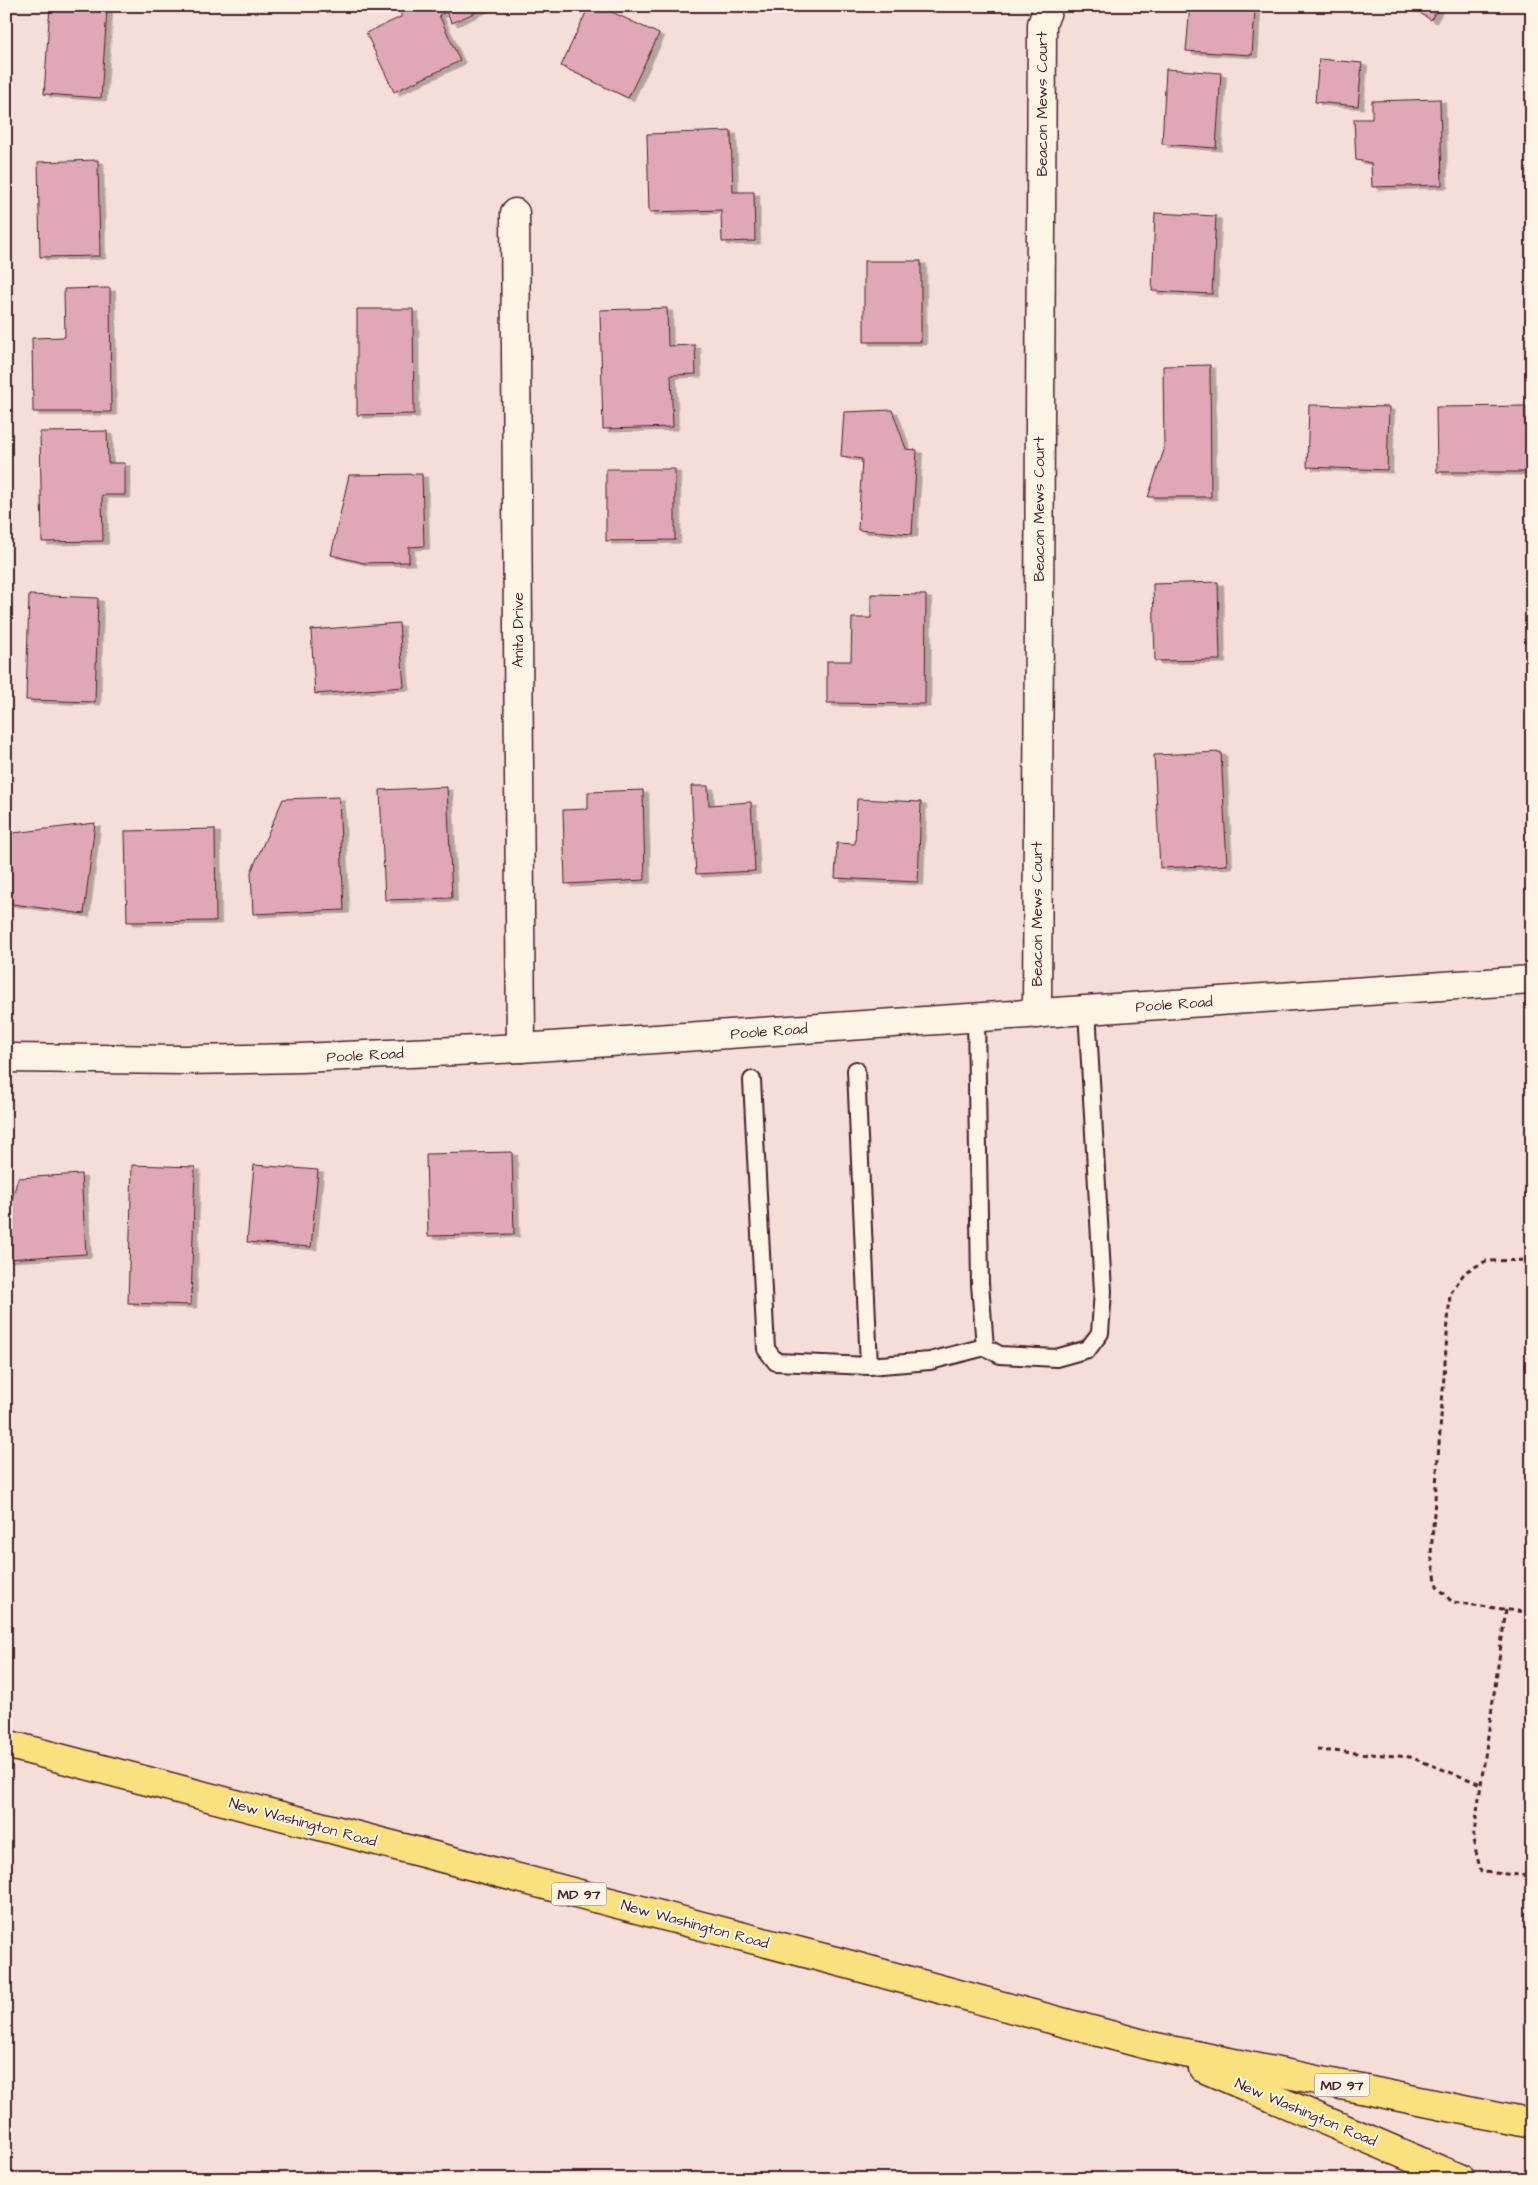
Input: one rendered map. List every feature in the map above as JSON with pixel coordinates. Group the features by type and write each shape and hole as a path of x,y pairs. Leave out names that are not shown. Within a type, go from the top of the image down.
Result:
{"main road":[{"name":"New Washington Road","path":"6,1744 851,1965 1152,2046 1532,2124"},
{"name":"New Washington Road","path":"1152,2046 1461,2179"}],"street":[{"name":"Beacon Mews Court","path":"1037,1014 1042,24 1049,6"},
{"name":"Anita Drive","path":"515,213 522,1048"},
{"name":"Poole Road","path":"6,1058 281,1059 522,1048 1532,980"}],"lane":[{"path":"752,1080 766,1348 776,1362 869,1366 930,1361 985,1347 1000,1355 1056,1358 1088,1349 1100,1333 1104,1291 1087,1010"},
{"path":"976,1017 980,1284 985,1347"},
{"path":"856,1070 869,1366"}],"path":[{"path":"1532,1260 1486,1261 1465,1272 1450,1294 1432,1554 1437,1586 1452,1602 1532,1613"},
{"path":"1506,1610 1472,1840 1480,1872 1532,1876"},
{"path":"1317,1750 1410,1757 1481,1784"}],"building":[{"path":"50,6 107,10 101,98 44,94"},
{"path":"401,6 489,6 452,23 446,12 439,15 460,61 394,92 366,33 401,17"},
{"path":"589,6 599,6 659,34 628,98 561,66"},
{"path":"1190,6 1255,10 1252,55 1186,51"},
{"path":"1409,6 1439,6 1431,20"},
{"path":"1319,59 1362,63 1358,106 1315,102"},
{"path":"1166,69 1221,73 1216,148 1162,144"},
{"path":"1440,99 1442,185 1372,187 1371,163 1356,160 1354,119 1372,119 1372,101"},
{"path":"731,131 733,192 754,192 755,241 722,242 721,210 649,212 647,134"},
{"path":"98,160 100,256 40,257 38,162"},
{"path":"1155,213 1216,216 1212,294 1152,291"},
{"path":"864,261 921,261 921,342 864,342"},
{"path":"110,288 111,412 33,412 32,338 65,337 64,289"},
{"path":"667,308 668,346 695,345 696,374 671,375 673,427 603,429 600,310"},
{"path":"357,309 413,309 414,414 357,415"},
{"path":"1210,365 1211,497 1148,497 1164,450 1163,366"},
{"path":"1309,405 1389,407 1387,470 1307,467"},
{"path":"1526,406 1526,472 1437,472 1436,407"},
{"path":"892,410 906,449 917,450 912,534 858,530 862,459 841,456 844,412"},
{"path":"107,431 108,463 125,463 125,495 102,495 103,541 42,542 40,432"},
{"path":"606,469 675,469 675,540 606,541"},
{"path":"422,474 424,546 409,547 409,562 364,563 331,555 349,475"},
{"path":"1218,582 1220,660 1155,661 1153,584"},
{"path":"871,594 926,595 925,704 827,703 827,661 851,661 852,618 871,618"},
{"path":"29,595 98,598 95,702 26,700"},
{"path":"399,623 404,687 315,694 311,630"},
{"path":"1221,752 1227,865 1160,868 1154,755"},
{"path":"691,786 708,786 709,805 751,802 755,871 696,874"},
{"path":"447,787 452,898 385,900 380,790"},
{"path":"643,790 645,880 565,884 563,810 588,809 588,792"},
{"path":"339,797 344,910 253,914 251,872 283,799"},
{"path":"857,799 921,802 918,882 835,878 837,843 855,844"},
{"path":"95,823 84,914 6,903 6,834"},
{"path":"215,829 216,921 127,922 125,831"},
{"path":"512,1152 514,1234 428,1236 426,1154"},
{"path":"132,1165 195,1167 191,1305 128,1303"},
{"path":"254,1165 318,1170 311,1247 247,1242"},
{"path":"81,1174 86,1254 6,1259 6,1200 12,1199 18,1178"}]}
